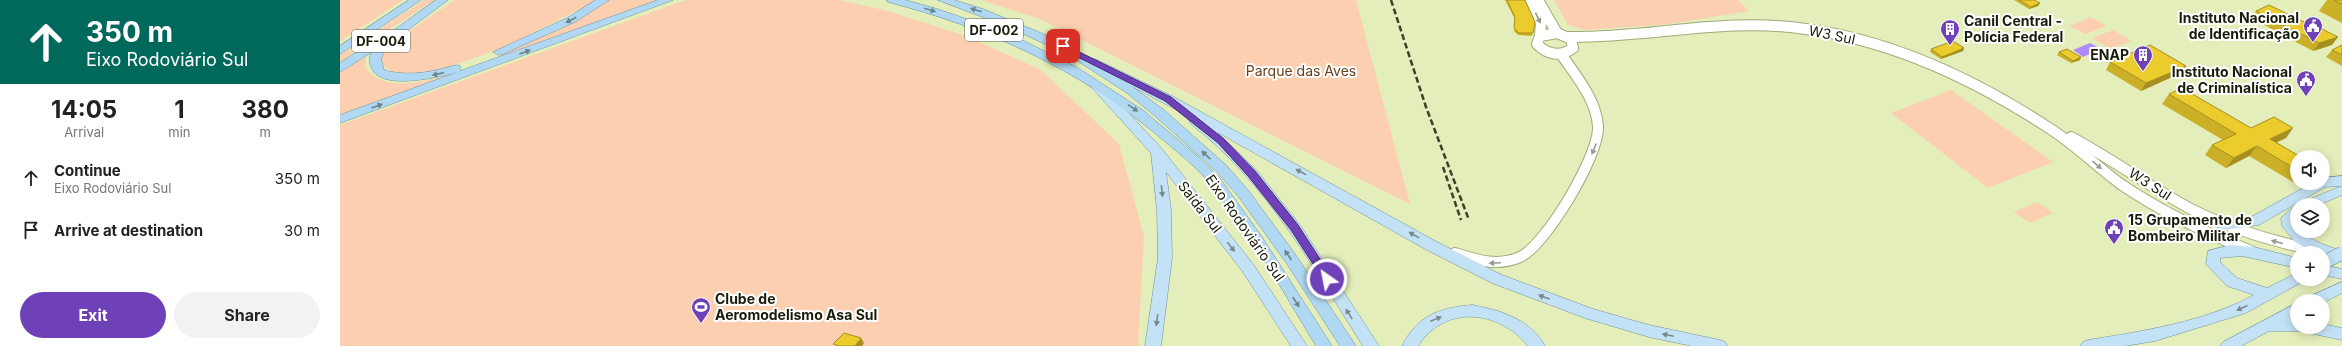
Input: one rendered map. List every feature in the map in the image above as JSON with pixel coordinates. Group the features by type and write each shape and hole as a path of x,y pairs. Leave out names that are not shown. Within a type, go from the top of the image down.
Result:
{"highway":[{"name":"DF-004","path":"343,49 416,0"},
{"name":"DF-004","path":"340,68 443,0"},
{"path":"422,14 381,46 376,54 374,62 379,72 393,77 412,78 457,68 531,39 571,20 604,0"},
{"path":"340,119 668,0"},
{"name":"Eixo Rodoviário Sul","path":"892,0 972,22 1012,38 1089,78 1141,113 1213,179 1259,244 1324,346"},
{"name":"Eixo Rodoviário Sul","path":"943,0 984,12 1031,31 1088,59 1136,92 1225,173 1276,238 1348,346"}],"main road":[{"path":"1088,59 1168,99 1432,246 1497,279 1590,314 1649,332 1720,346"},
{"name":"Saída Sul","path":"1089,78 1157,152 1248,268 1299,346"},
{"path":"1168,99 1221,141 1252,174 1295,228 1371,346"},
{"path":"1153,346 1165,258 1164,210 1157,152"},
{"path":"2224,224 2254,222 2322,184 2342,181"},
{"path":"2323,198 2342,190"},
{"path":"2290,216 2288,218 2290,227"},
{"path":"2301,238 2311,244 2342,256"},
{"path":"2260,254 2222,250 2213,255 2212,260 2216,269 2232,282 2272,292"},
{"path":"2330,260 2342,253"},
{"name":"W3 Sul","path":"2260,254 2290,261"},
{"path":"2330,271 2342,274"},
{"path":"2088,346 2155,335 2241,309 2290,282"},
{"path":"2328,294 2342,287"},
{"path":"1410,346 1413,338 1428,323 1449,314 1470,310 1487,312 1505,318 1525,330 1537,346"},
{"path":"2228,346 2263,325 2290,312"},
{"path":"2263,325 2290,326"},
{"path":"2330,332 2342,334"},
{"path":"2137,346 2155,335"}],"street":[{"path":"1432,246 1482,262 1509,261 1520,258 1531,251 1583,175 1599,137 1596,112 1561,54 1549,53 1540,47 1538,40 1540,36 1541,23 1529,0"},
{"path":"1538,0 1556,33 1571,41"},
{"name":"W3 Sul","path":"1561,54 1570,51 1571,41 1724,25 1783,27 1821,31 1896,50 1944,68 2009,103 2054,131 2122,184 2175,218 2260,254"},
{"path":"1540,36 1556,33"},
{"name":"W3 Sul","path":"2054,131 2072,138 2109,158 2176,201 2224,224 2263,238 2342,256"}],"green space":[{"path":"340,0 403,0 340,41"},
{"path":"424,0 434,0 340,62 340,55"},
{"path":"455,0 598,0 504,47 444,69 405,74 391,71 383,65 381,57 385,47"},
{"path":"610,0 660,0 493,59 579,19"},
{"path":"686,0 840,0 888,11 966,36 1041,70 1119,144 1144,236 1138,346 340,346 340,125"},
{"name":"Parque das Aves","path":"981,0 1356,0 1410,204 1040,19"},
{"path":"1554,0 1738,0 1749,11 1670,24 1585,30 1568,25"},
{"path":"2091,17 2106,26 2085,34 2070,26"},
{"path":"2113,30 2131,41 2110,49 2092,38"},
{"path":"366,56 365,67 373,75 394,83 418,82 453,74 340,115 340,73"},
{"path":"1951,90 2053,162 1988,188 1891,113"},
{"path":"2037,202 2053,213 2030,223 2014,212"}],"shaded area":[{"path":"2090,43 2101,49 2083,57 2073,50"}],"building":[{"path":"1507,0 1525,0 1535,22 1533,33 1519,33 1514,28 1515,17"},
{"path":"2019,0 2034,0 2040,3 2031,7"},
{"path":"2334,0 2342,0 2342,4"},
{"path":"2269,5 2338,37 2319,43 2256,11"},
{"path":"1953,41 1964,48 1942,57 1931,49"},
{"name":"ENAP","path":"2150,45 2186,66 2146,83 2110,62"},
{"path":"2342,45 2342,55 2332,50"},
{"path":"2067,49 2081,57 2073,61 2059,52"},
{"path":"2182,88 2251,128 2274,117 2293,128 2270,139 2290,151 2290,166 2257,146 2234,158 2212,145 2236,134 2169,94"},
{"path":"844,333 861,338 855,346 839,346 833,344"}],"railway":[{"path":"1391,0 1426,107 1469,220"},
{"path":"1443,167 1461,220"}],"place":[{"name":"Instituto Nacional de Identificação","path":"2313,43"},
{"name":"Canil Central - Polícia Federal","path":"1950,46"},
{"name":"ENAP","path":"2143,72"},
{"name":"Instituto Nacional de Criminalística","path":"2306,97"},
{"name":"15 Grupamento de Bombeiro Militar","path":"2114,245"},
{"name":"Clube de Aeromodelismo Asa Sul","path":"701,324"}],"route":[{"path":"1063,46 1168,99 1221,141 1252,174 1295,228 1327,279"}]}
